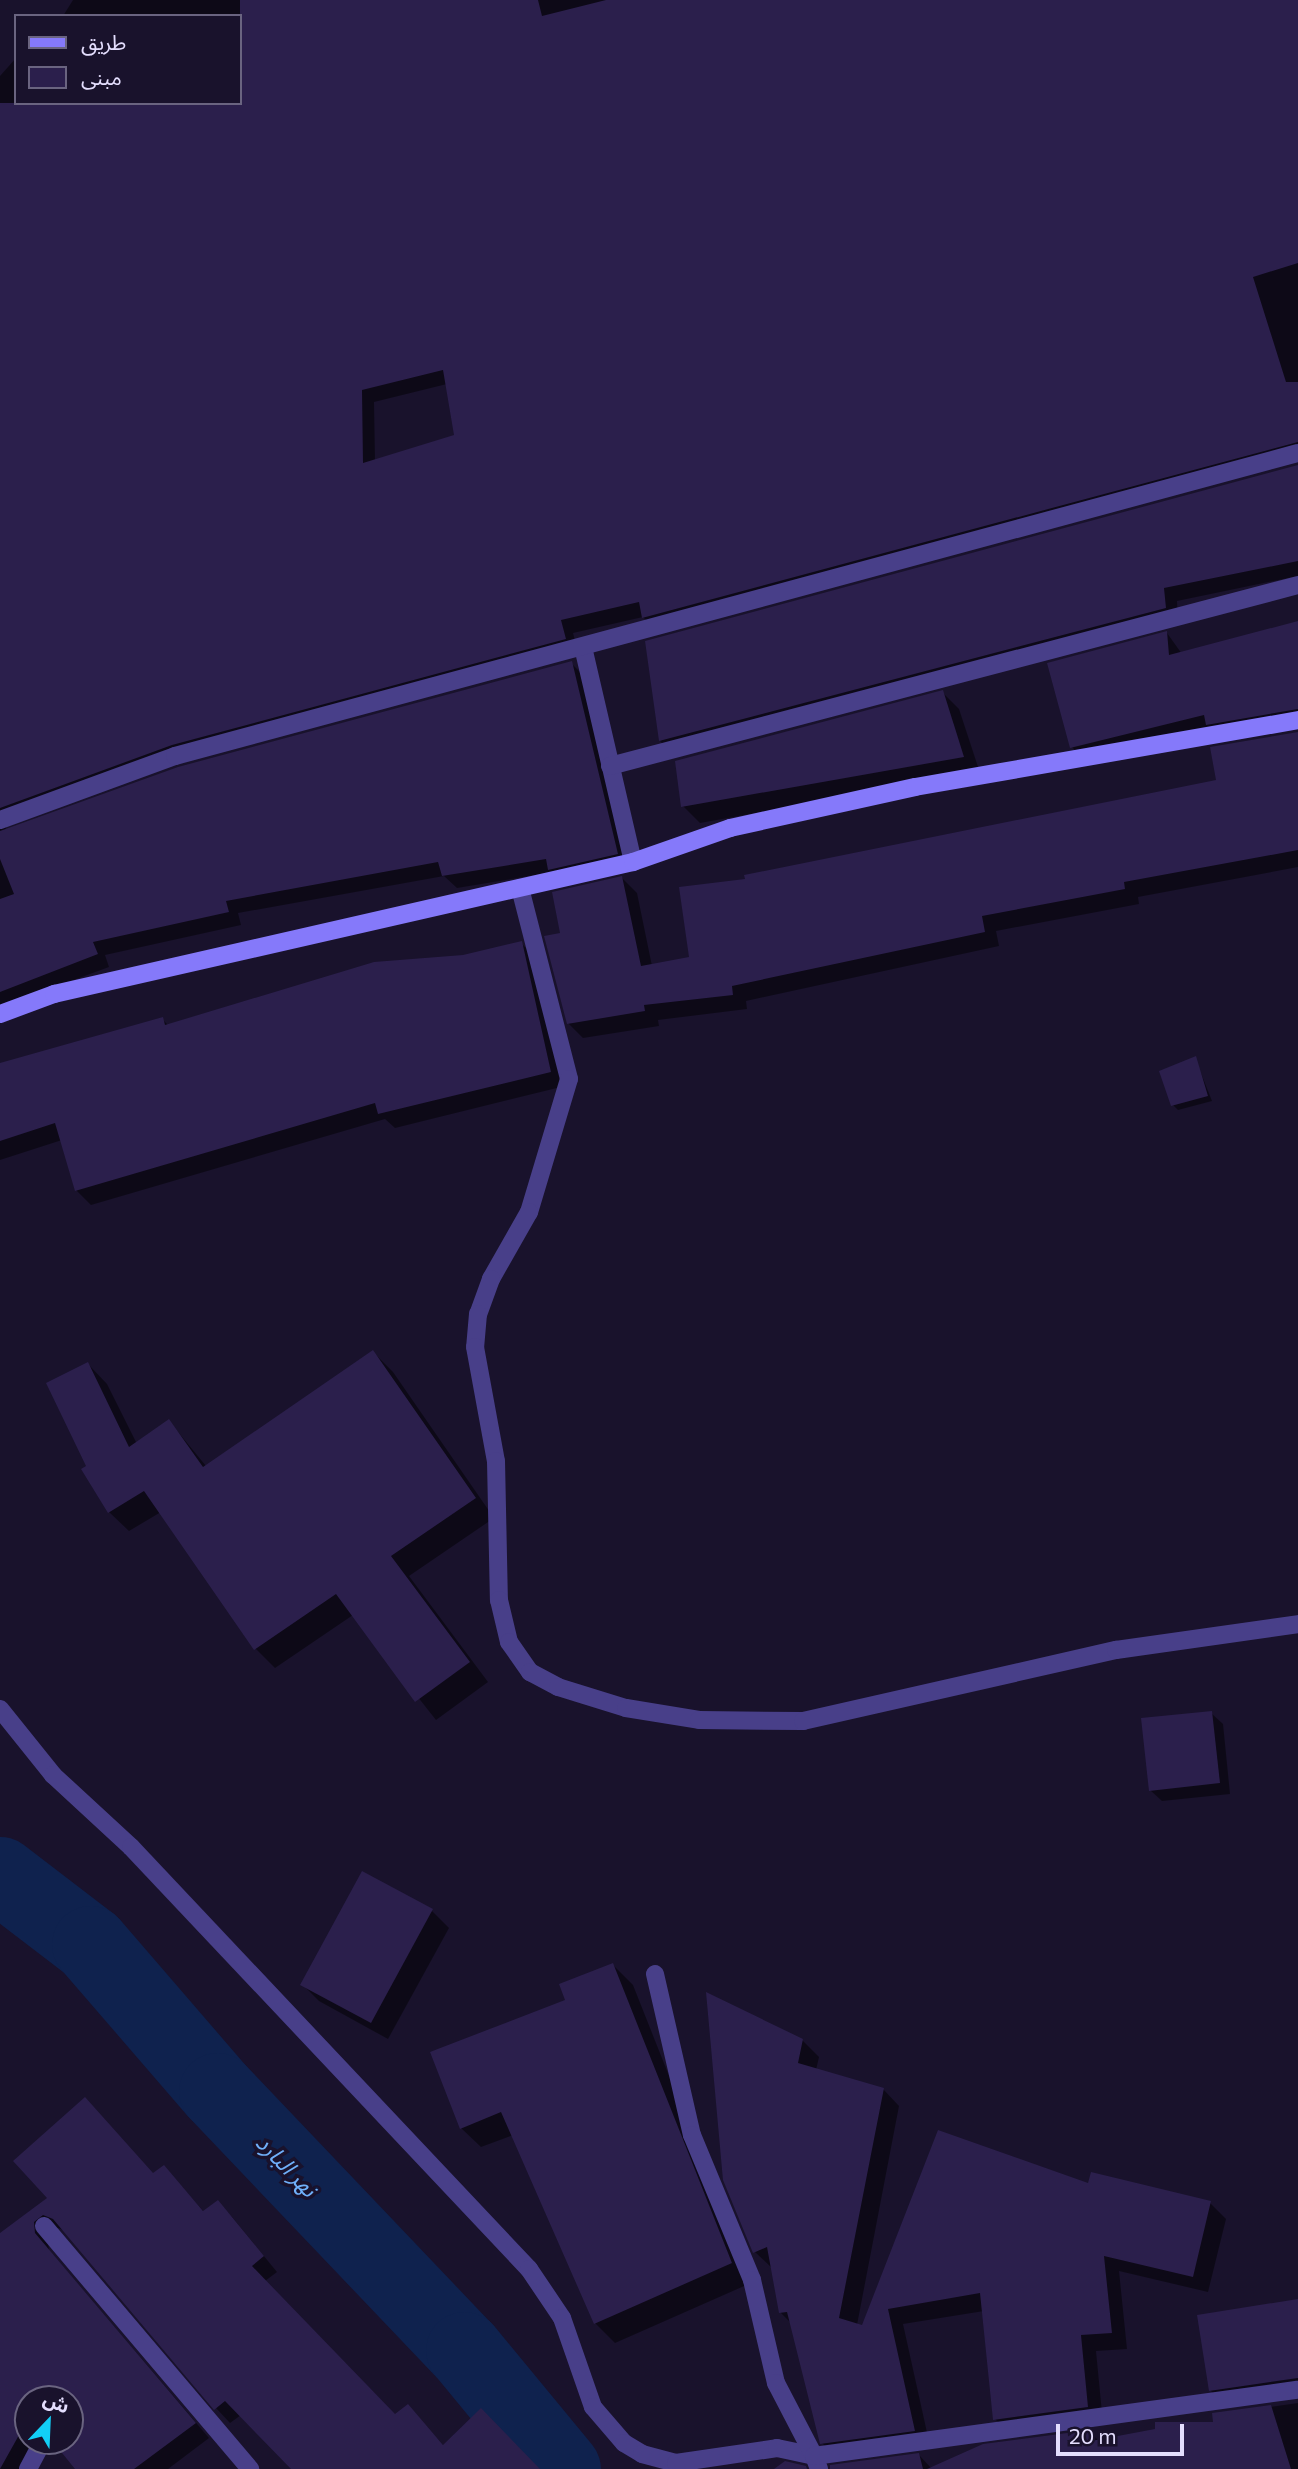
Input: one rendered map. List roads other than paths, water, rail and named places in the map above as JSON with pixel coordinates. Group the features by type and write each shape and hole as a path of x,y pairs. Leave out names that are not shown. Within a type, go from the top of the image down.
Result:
{"main road":[{"path":"0,1014 54,994 633,862 730,828 915,787 1298,720"}],"street":[{"path":"0,820 175,756 1298,453"},
{"path":"610,766 1298,585"},
{"path":"583,647 633,862"},
{"path":"520,888 569,1079 529,1212 491,1279 478,1314 475,1347 496,1461 499,1600 509,1642 530,1672 558,1687 626,1709 699,1720 803,1721 1116,1650 1298,1624"},
{"path":"0,1709 53,1775 131,1847 529,2269 562,2318 597,2414 624,2443 642,2454 676,2463 777,2448 816,2462 1298,2390"},
{"path":"655,1974 692,2135 752,2280 776,2383 816,2462"},
{"path":"44,2226 250,2469"}],"waterway":[{"name":"نهر البارد","path":"0,1875 90,1944 217,2091 464,2350 562,2469"}]}
